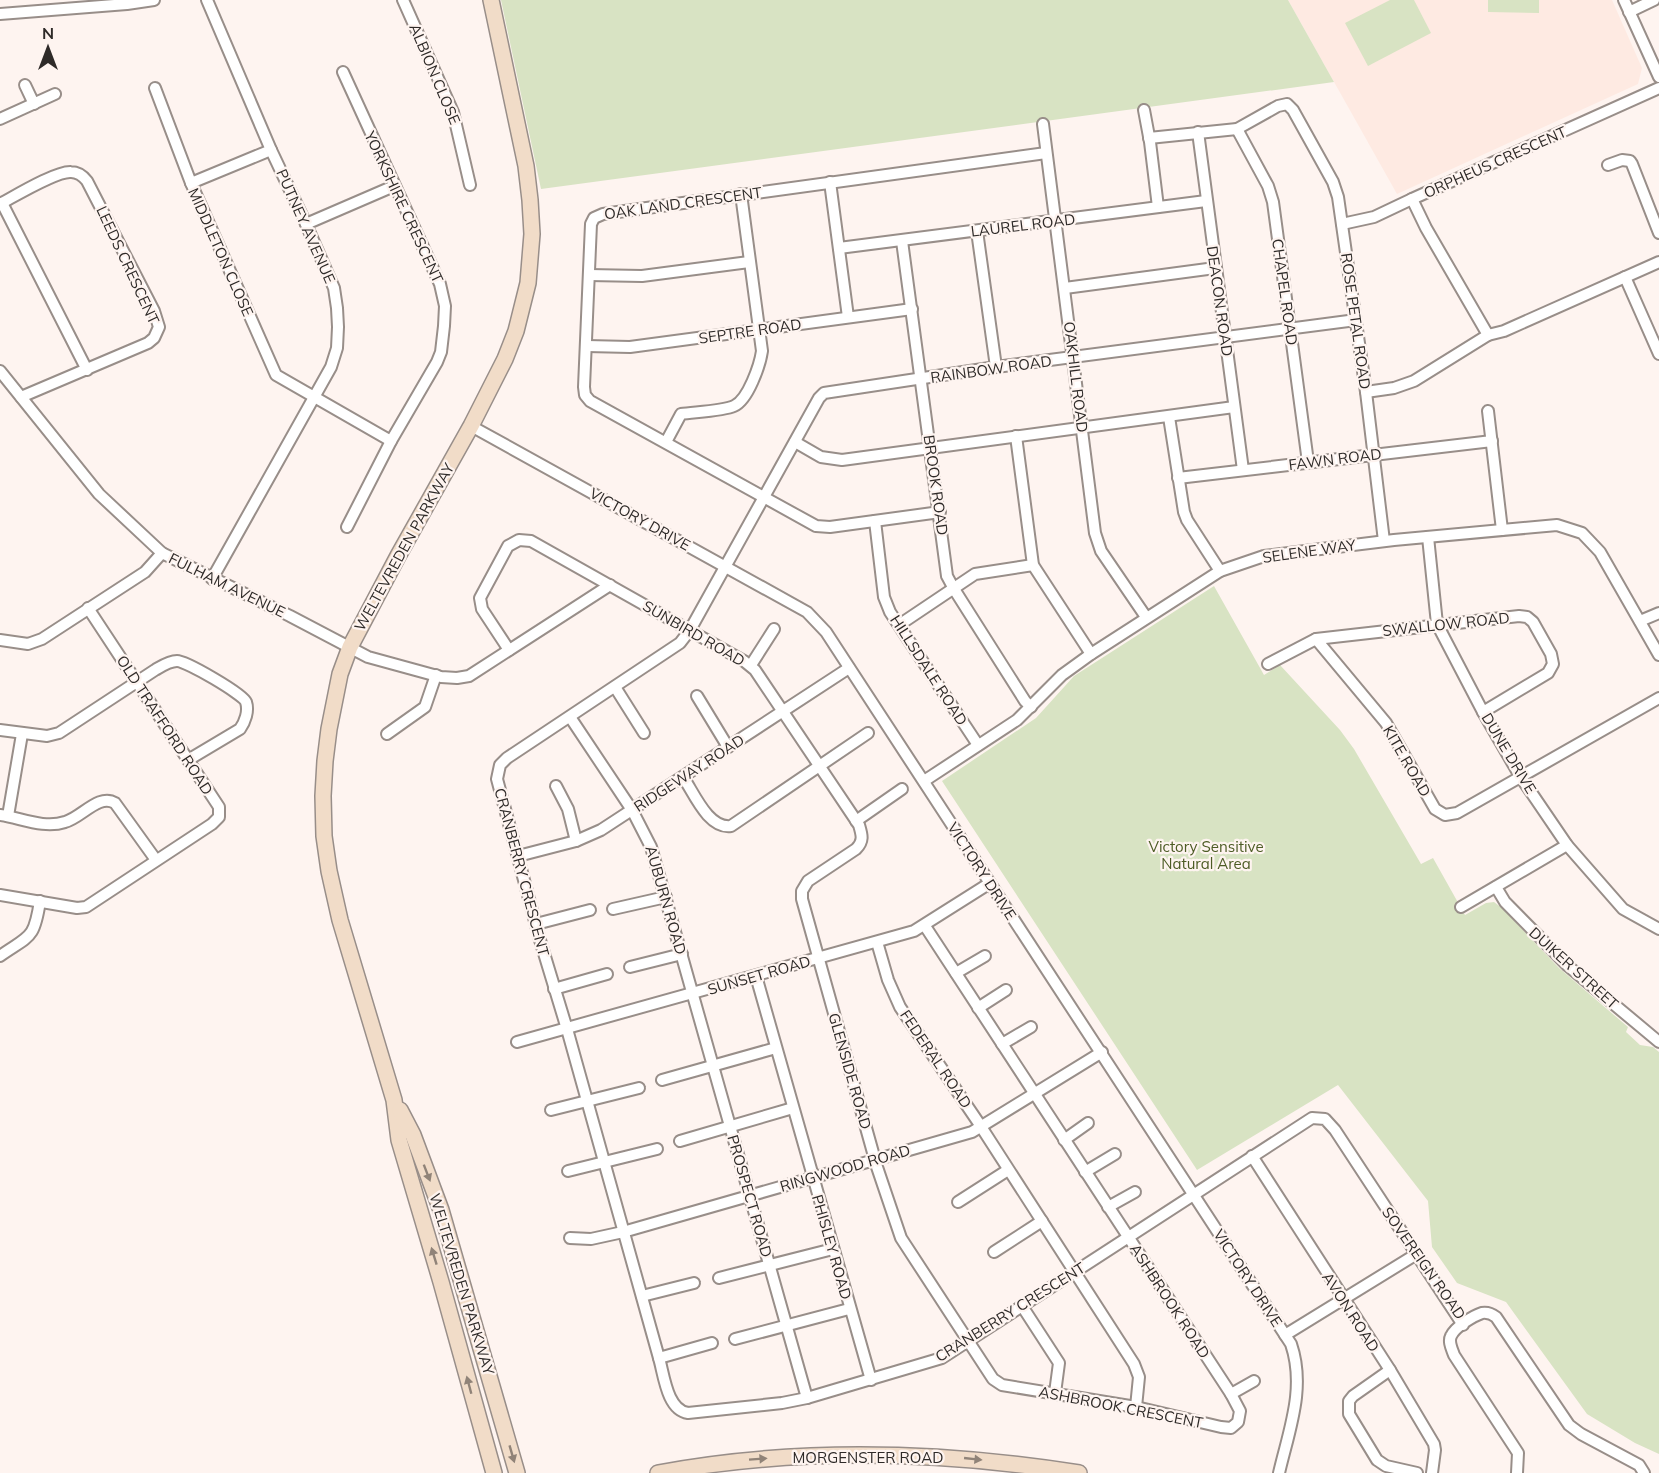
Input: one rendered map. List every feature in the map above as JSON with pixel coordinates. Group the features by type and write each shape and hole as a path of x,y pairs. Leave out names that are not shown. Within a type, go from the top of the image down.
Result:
{"street":[{"path":"0,14 154,0"},
{"name":"PUTNEY AVENUE","path":"207,0 271,150 334,288 338,308 334,358 212,579"},
{"name":"ALBION CLOSE","path":"403,0 453,112 470,185"},
{"name":"WELTEVREDEN PARKWAY","path":"491,0 526,166 530,200 531,258 528,283 516,331 505,359 471,426 398,556 350,648 340,674 325,761 324,836 340,920 394,1100 399,1140 494,1473"},
{"path":"1624,0 1659,77"},
{"path":"1629,12 1654,0"},
{"name":"YORKSHIRE CRESCENT","path":"343,72 440,284 445,306 443,340 437,362 391,441 347,527"},
{"path":"25,85 34,104"},
{"name":"MIDDLETON CLOSE","path":"155,88 191,183 276,375 314,396"},
{"name":"ORPHEUS CRESCENT","path":"1488,335 1426,228 1412,199 1659,88"},
{"path":"0,120 56,94"},
{"name":"ROSE PETAL ROAD","path":"1237,129 1278,106 1287,104 1293,110 1333,182 1338,197 1356,320 1384,541"},
{"path":"1144,110 1158,207"},
{"name":"OAKHILL ROAD","path":"1043,124 1095,533 1101,551 1146,617"},
{"path":"1149,138 1237,129"},
{"name":"CHAPEL ROAD","path":"1237,129 1271,193 1308,462"},
{"name":"DEACON ROAD","path":"1198,132 1243,470"},
{"path":"191,183 271,150"},
{"name":"OAK LAND CRESCENT","path":"940,512 816,526 590,401 585,395 591,224 594,218 603,214 1046,153"},
{"path":"1608,165 1622,160 1630,161 1659,233"},
{"name":"LEEDS CRESCENT","path":"1,203 59,174 73,172 83,176 96,197 159,327 157,334 148,343 21,397"},
{"path":"830,182 848,317"},
{"path":"306,224 394,186"},
{"path":"666,442 681,414 734,406 742,400 760,364 762,351 741,194"},
{"path":"1342,224 1374,217 1412,199"},
{"name":"LAUREL ROAD","path":"839,248 1206,201"},
{"path":"1,203 87,370"},
{"path":"977,231 996,367"},
{"name":"BROOK ROAD","path":"902,241 947,576 1030,706"},
{"path":"589,275 642,276 750,262"},
{"path":"1366,392 1404,386 1488,335 1504,331 1659,262"},
{"path":"1065,288 1215,268"},
{"path":"1625,277 1659,354"},
{"name":"SEPTRE ROAD","path":"587,346 630,347 912,309"},
{"name":"RAINBOW ROAD","path":"726,567 763,497 824,393 996,367 1356,320"},
{"name":"FULHAM AVENUE","path":"0,371 99,494 162,553 350,648"},
{"path":"314,396 391,441"},
{"path":"795,442 821,457 834,460 1234,407"},
{"path":"1488,411 1502,530"},
{"path":"1169,417 1187,520 1220,571"},
{"name":"VICTORY DRIVE","path":"471,426 807,612 826,632 1285,1335 1296,1361 1298,1385 1278,1473"},
{"path":"1016,436 1033,565 1091,654"},
{"name":"FAWN ROAD","path":"1178,478 1492,441"},
{"name":"HILLSDALE ROAD","path":"875,521 884,597 890,612 978,745"},
{"name":"SELENE WAY","path":"924,781 1017,720 1062,675 1146,617 1220,571 1264,556 1384,541 1557,525 1582,533 1600,552 1659,656"},
{"name":"DUNE DRIVE","path":"1428,537 1437,624 1483,712 1520,776 1567,845 1623,909 1659,929"},
{"name":"SUNBIRD ROAD","path":"509,650 482,609 480,598 508,546 519,540 531,542 751,666 856,820"},
{"path":"0,640 34,643 145,572 162,553"},
{"path":"899,625 980,573 1033,565"},
{"name":"CRANBERRY CRESCENT","path":"726,567 690,630 671,650 507,758 498,769 497,779 554,989 673,1404 683,1413 782,1403 807,1398 942,1358 1305,1121 1316,1117"},
{"path":"350,648 375,659 436,675 457,678 469,676 610,585"},
{"name":"OLD TRAFFORD ROAD","path":"0,895 77,908 86,907 212,824 219,814 219,807 88,609"},
{"path":"1640,621 1659,613"},
{"name":"SWALLOW ROAD","path":"1268,664 1316,639 1437,624 1527,617 1533,622 1551,654 1552,664 1548,674 1483,712"},
{"path":"751,666 774,629"},
{"name":"KITE ROAD","path":"1316,639 1386,723 1435,809 1445,815 1457,813 1520,776"},
{"path":"0,730 47,736 59,733 169,662 181,661 244,699 247,709 245,721 240,729 188,760"},
{"name":"RIDGEWAY ROAD","path":"518,856 576,841 601,830 849,668"},
{"path":"387,734 425,707 436,675"},
{"path":"615,687 644,732"},
{"path":"698,696 728,747"},
{"path":"1520,776 1659,698"},
{"name":"AUBURN ROAD","path":"570,717 632,810 651,847 693,994"},
{"path":"683,777 711,819 716,824 725,827 736,823 868,733"},
{"path":"22,734 4,815 46,824 59,824 74,819 99,802 111,800 156,860"},
{"path":"556,786 568,809 576,841"},
{"path":"818,958 802,899 802,891 808,881 859,846 862,835 856,820 902,789"},
{"path":"1461,907 1567,845"},
{"name":"SUNSET ROAD","path":"517,1042 877,942 925,926 990,883"},
{"name":"DUIKER STREET","path":"1496,887 1505,902 1568,966 1654,1032 1659,1042"},
{"path":"614,909 666,897"},
{"path":"0,956 34,931 40,901"},
{"path":"536,924 590,910"},
{"name":"ASHBROOK ROAD","path":"925,926 1231,1394"},
{"name":"FEDERAL ROAD","path":"877,942 893,994 1076,1272 1137,1370 1139,1386 1136,1407"},
{"path":"630,967 682,954"},
{"path":"956,973 985,956"},
{"name":"GLENSIDE ROAD","path":"818,958 875,1160 901,1238 969,1340"},
{"path":"554,989 607,974"},
{"name":"PHISLEY ROAD","path":"756,976 871,1380"},
{"path":"978,1008 1006,990"},
{"name":"PROSPECT ROAD","path":"693,994 807,1398"},
{"path":"1002,1044 1031,1027"},
{"path":"662,1080 776,1048"},
{"name":"RINGWOOD ROAD","path":"570,1238 591,1239 623,1232 982,1128 1102,1052"},
{"path":"551,1110 639,1088"},
{"name":"WELTEVREDEN PARKWAY","path":"394,1100 413,1135 441,1210 517,1473"},
{"path":"680,1141 793,1108"},
{"name":"SOVEREIGN ROAD","path":"1316,1117 1325,1119 1335,1130 1415,1255 1463,1324 1481,1314 1489,1313 1496,1317 1569,1425 1581,1434 1639,1465 1644,1473"},
{"path":"1064,1140 1088,1123"},
{"path":"568,1171 657,1149"},
{"path":"1085,1172 1115,1154"},
{"name":"AVON ROAD","path":"1251,1156 1390,1370 1434,1444 1432,1473"},
{"path":"958,1202 1008,1170"},
{"path":"1108,1207 1135,1192"},
{"path":"994,1252 1042,1221"},
{"path":"719,1278 832,1249"},
{"path":"1285,1335 1415,1255"},
{"path":"642,1296 694,1283"},
{"path":"1022,1306 1059,1363 1055,1393"},
{"path":"735,1339 849,1309"},
{"path":"1463,1324 1451,1337 1450,1345 1454,1355 1514,1446 1518,1458 1516,1473"},
{"name":"ASHBROOK CRESCENT","path":"969,1340 993,1379 1002,1385 1136,1407 1231,1428 1238,1422 1240,1412 1231,1394"},
{"path":"658,1358 712,1343"},
{"path":"1390,1370 1353,1396 1348,1407 1349,1414 1377,1460 1386,1466 1417,1473"},
{"path":"1231,1394 1254,1381"},
{"name":"MORGENSTER ROAD","path":"658,1473 747,1460 858,1454 944,1456 1079,1473"}],"shaded area":[{"path":"1288,0 1612,0 1642,68 1638,84 1397,194"}],"green space":[{"path":"501,0 1288,0 1334,82 541,189"},
{"path":"1390,0 1414,0 1431,33 1368,66 1345,23"},
{"path":"1488,0 1539,0 1539,13 1488,12"},
{"name":"Victory Sensitive Natural Area","path":"1214,586 1264,675 1280,665 1340,730 1354,749 1421,864 1433,858 1465,915 1486,903 1494,902 1559,968 1628,1027 1626,1032 1640,1045 1653,1047 1659,1052 1659,1454 1635,1443 1587,1414 1506,1302 1457,1283 1432,1247 1428,1201 1338,1085 1197,1170 942,781 1036,718 1074,676"}]}
